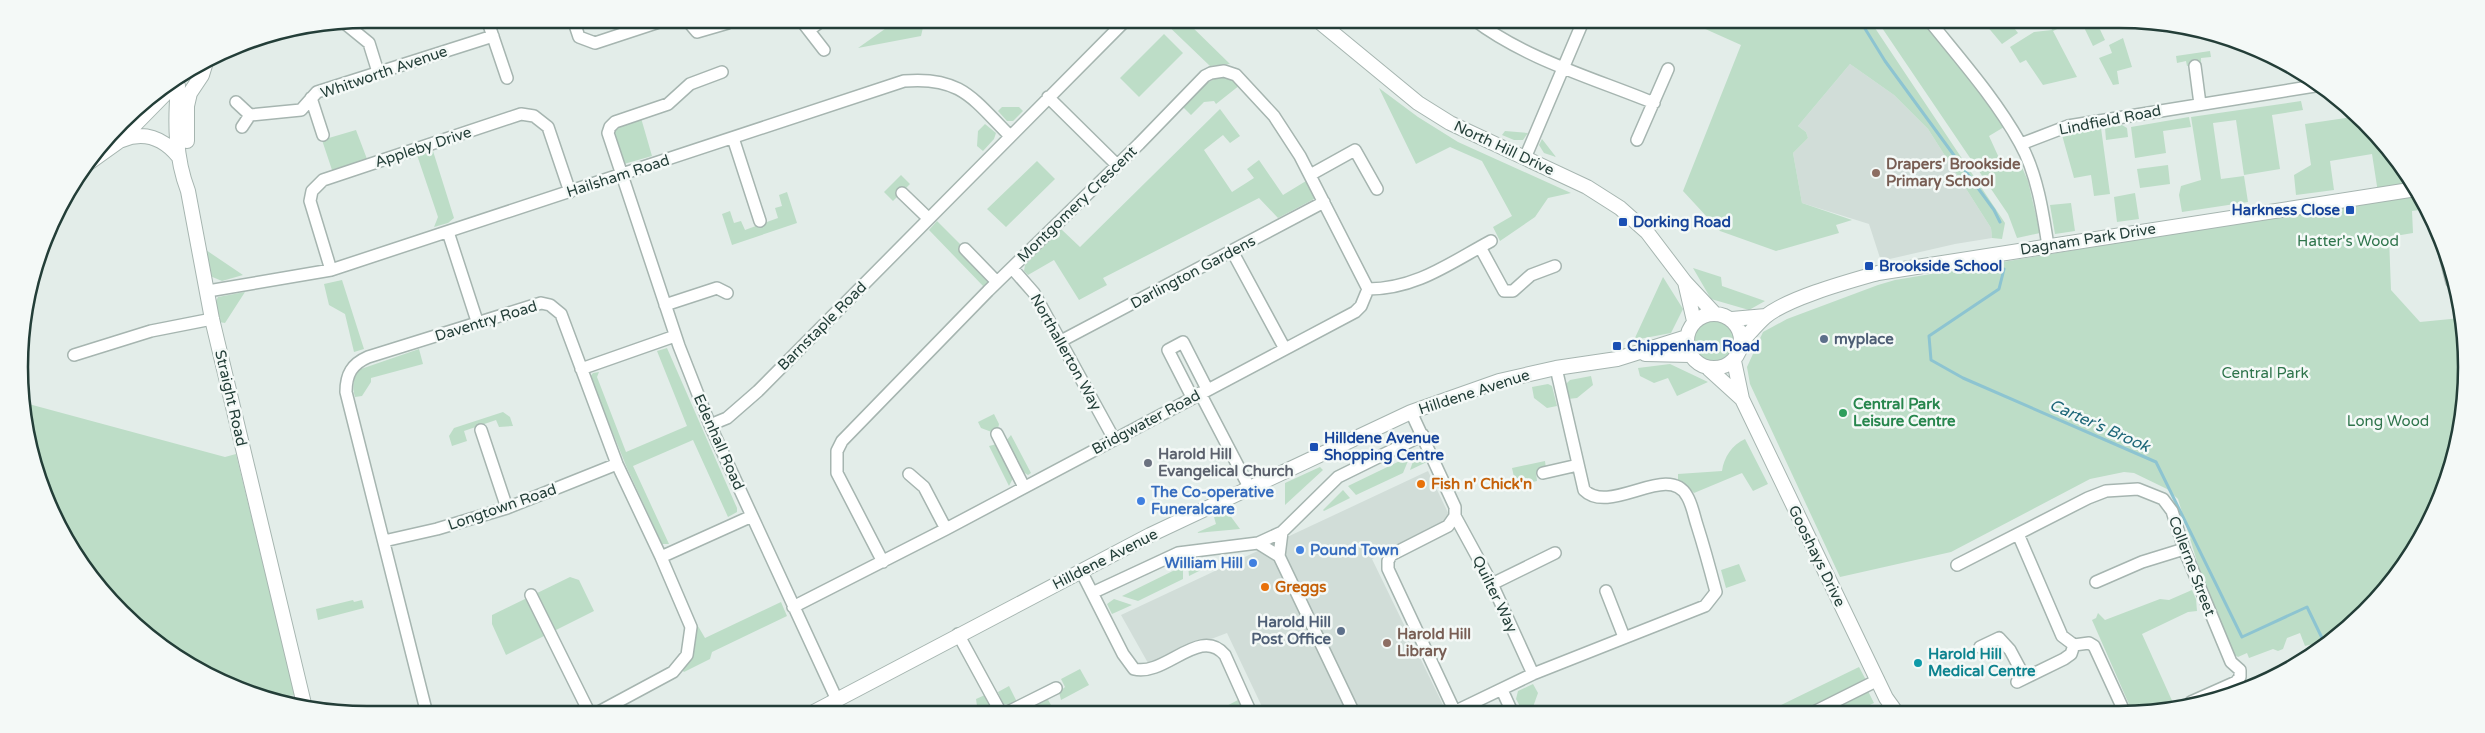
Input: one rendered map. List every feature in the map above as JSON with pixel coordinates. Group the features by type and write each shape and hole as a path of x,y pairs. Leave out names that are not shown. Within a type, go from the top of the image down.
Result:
{"street":[{"path":"350,28 369,44 378,72"},
{"path":"490,28 507,78"},
{"path":"576,28 579,37 595,44 634,28"},
{"path":"694,28 697,32 711,28"},
{"path":"812,28 809,30 824,50"},
{"name":"Barnstaple Road","path":"710,425 726,418 753,395 1118,28"},
{"name":"North Hill Drive","path":"1327,28 1418,103 1450,123 1587,187 1620,208 1647,232 1685,282 1715,314"},
{"path":"1485,28 1497,37 1564,67 1654,103"},
{"path":"1525,158 1580,28"},
{"path":"1935,28 2000,112 2021,144 2038,191 2048,246"},
{"name":"Whitworth Avenue","path":"250,115 302,110 317,92 493,36"},
{"path":"2195,66 2200,104"},
{"path":"1637,140 1668,69"},
{"path":"188,191 187,106 195,84 202,76 203,70"},
{"name":"Montgomery Crescent","path":"883,562 839,478 836,468 837,451 847,435 997,282 1117,166 1205,76 1224,71 1242,79 1274,116 1310,175 1368,289"},
{"name":"Edenhall Road","path":"722,72 690,84 668,104 612,124 608,133 654,266 675,336 710,425 837,700"},
{"name":"Hailsham Road","path":"208,291 331,270 904,81 917,80 944,83 959,88 979,104 1010,136"},
{"path":"178,85 183,87 195,84"},
{"name":"Lindfield Road","path":"2021,144 2068,126 2308,86"},
{"name":"Straight Road","path":"175,87 178,156 188,191 212,319 303,700"},
{"path":"118,142 164,95"},
{"path":"1048,97 1117,166"},
{"path":"311,98 323,135"},
{"path":"236,102 250,115 242,127"},
{"name":"Appleby Drive","path":"331,270 312,210 312,191 317,185 328,178 521,114 534,116 548,127 570,192"},
{"path":"105,151 128,137 151,136 166,144 178,156"},
{"path":"733,138 760,221"},
{"path":"1310,175 1355,150 1377,189"},
{"name":"Dagnam Park Drive","path":"1732,319 1766,316 1813,294 1878,273 2408,190"},
{"path":"902,192 928,218"},
{"name":"Darlington Gardens","path":"1061,341 1324,202"},
{"path":"448,232 477,322"},
{"path":"1368,289 1396,288 1416,281 1491,241"},
{"path":"1480,247 1504,291 1513,291 1531,275 1555,266"},
{"path":"965,249 997,282"},
{"path":"1232,251 1285,349"},
{"name":"Northallerton Way","path":"1012,268 1034,293 1114,440"},
{"name":"North Hill Drive","path":"1685,282 1694,320"},
{"path":"665,305 716,288 727,293"},
{"name":"Bridgwater Road","path":"793,607 946,529 1355,312 1361,306 1368,289"},
{"name":"Daventry Road","path":"425,706 346,392 348,374 358,363 367,358 533,304 550,305 561,314 617,464 661,557 691,627 687,655 673,672 611,706"},
{"path":"1715,314 1732,319 1739,330 1741,342 1734,361 1722,368 1709,369 1699,364 1690,355 1687,337 1694,320 1715,314"},
{"name":"Dagnam Park Drive","path":"1741,342 1766,316"},
{"path":"74,355 151,331 212,319"},
{"path":"581,370 675,336"},
{"name":"Hilldene Avenue","path":"825,706 958,634 1081,571 1249,487 1411,412 1499,381 1556,368 1637,354 1687,337"},
{"name":"Hilldene Avenue","path":"1637,354 1690,355"},
{"name":"Gooshays Drive","path":"1734,361 1742,399 1878,680 1893,706"},
{"path":"1468,706 1533,674 1705,606 1716,592 1690,504 1681,488 1672,485 1658,485 1601,498 1590,496 1584,490 1556,368"},
{"name":"Gooshays Drive","path":"1709,369 1742,399"},
{"path":"1200,393 1249,487"},
{"name":"Quilter Way","path":"1411,412 1455,507 1455,516 1492,584 1533,674"},
{"path":"480,430 507,508"},
{"path":"997,434 1024,487"},
{"path":"1092,593 1178,553 1258,543 1282,532 1338,478 1423,435"},
{"name":"Longtown Road","path":"384,541 437,529 507,508 617,464"},
{"path":"1542,473 1578,465"},
{"path":"909,474 924,487 946,529"},
{"name":"Collerne Street","path":"1957,565 2058,512 2106,491 2138,489 2163,499 2172,511 2184,549 2231,662 2240,670 2240,677 2236,682 2214,692"},
{"path":"661,557 752,516"},
{"path":"1452,706 1391,576 1388,561 1392,555 1448,526 1455,516"},
{"path":"1282,532 1279,556 1351,706"},
{"path":"2018,534 2062,636 2074,645 2089,642 2094,646 2122,706"},
{"path":"1258,543 1279,556"},
{"path":"2096,582 2142,562 2184,549"},
{"path":"1492,584 1555,553"},
{"path":"1081,571 1123,654 1134,669 1151,670 1199,646 1211,645 1218,648 1224,655 1248,706"},
{"path":"1606,590 1624,637"},
{"path":"531,595 586,706"},
{"path":"958,634 997,706"},
{"path":"1980,647 2000,638 2010,650 2021,680 2064,659 2071,654 2074,645"},
{"path":"1826,706 1878,680"},
{"path":"1020,706 1056,688"},
{"path":"1502,690 1509,706"}],"shaded area":[{"name":"Drapers' Brookside Primary School","path":"1850,64 1894,95 1928,129 1991,228 1992,238 1955,244 1881,261 1869,224 1802,203 1793,153 1808,138 1806,132 1798,126"},
{"path":"1428,471 1451,519 1372,559 1443,705 1441,706 1262,706 1227,633 1148,663 1121,615"}],"green space":[{"path":"886,28 923,28 921,36 858,48"},
{"path":"1170,28 1193,28 1230,64 1210,66"},
{"path":"1703,28 1875,28 2005,223 2002,239 1992,238 1991,228 1928,129 1894,95 1850,64 1798,126 1806,132 1808,138 1793,153 1802,203 1852,220 1836,225 1839,233 1776,251 1720,231 1683,191 1741,45"},
{"path":"1882,28 1929,28 2004,127 1989,136 2005,171 2021,165 2028,181 2040,233 2017,238 2008,214"},
{"path":"1989,28 2014,28 2018,33 2002,44"},
{"path":"2051,28 2059,28 2053,31 2077,77 2043,85 2026,60 2020,63 2010,47 2034,32 2052,30"},
{"path":"2084,28 2099,28 2105,40 2093,46"},
{"path":"1164,34 1183,53 1139,97 1120,78"},
{"path":"2123,38 2132,67 2117,71 2119,84 2113,85 2099,58 2112,53 2109,45"},
{"path":"2210,51 2211,57 2201,58 2201,64 2187,66 2186,61 2177,63 2176,56"},
{"path":"1220,76 1234,79 1240,85 1216,104 1214,101 1204,102 1191,115 1182,106 1205,84"},
{"path":"1379,88 1418,117 1458,142 1571,193 1548,198 1535,217 1500,241 1493,227 1512,216 1482,161 1450,147 1416,164"},
{"path":"2301,101 2303,110 2272,115 2280,169 2244,175 2236,120 2213,123 2221,179 2244,176 2248,202 2182,212 2179,195 2181,186 2201,180 2191,117"},
{"path":"1002,107 1019,107 1023,111 1013,121 1007,121 998,111"},
{"path":"1220,109 1240,136 1230,143 1223,135 1204,150 1232,192 1254,178 1247,169 1259,160 1283,195 1306,181 1316,198 1278,218 1259,198 1103,278 1107,285 1079,300 1054,260 1028,275 1024,271 1025,265 1061,229 1080,247"},
{"path":"2189,117 2191,127 2163,131 2166,153 2135,158 2131,127"},
{"path":"641,118 652,156 624,164 619,156 614,133 618,125"},
{"name":"Central Park","path":"2348,118 2387,160 2419,210 2412,211 2413,233 2389,237 2391,290 2420,322 2454,319 2455,322 2458,366 2455,411 2440,475 2423,516 2412,536 2387,573 2358,606 2312,644 2305,646 2300,633 2287,638 2283,649 2278,651 2273,649 2249,658 2247,653 2238,657 2232,653 2209,601 2178,499 2167,489 2134,473 2124,472 2090,479 1951,552 1840,577 1750,384 1747,367 1763,332 1787,319 1895,280 2379,199 2372,154 2330,161 2334,190 2296,195 2294,175 2311,165 2305,124"},
{"path":"985,124 996,133 994,139 983,151 977,146 978,131"},
{"path":"2122,125 2127,128 2128,137 2106,140 2105,128"},
{"path":"2101,128 2110,194 2094,196 2091,175 2074,178 2062,135"},
{"path":"356,130 367,159 332,170 322,140"},
{"path":"1505,131 1528,133 1523,140 1514,140 1502,135"},
{"path":"1542,139 1556,157 1544,153 1539,145"},
{"path":"433,151 454,218 448,223 434,227 438,217 417,155"},
{"path":"1037,161 1055,179 1006,227 987,209"},
{"path":"2168,165 2170,184 2140,188 2137,169"},
{"path":"901,175 910,184 893,201 884,192"},
{"path":"787,192 797,223 732,245 722,214 730,211 734,223 741,221 745,230 778,218 775,208 782,206 779,195"},
{"path":"2135,193 2139,219 2117,222 2114,197"},
{"path":"2071,203 2075,231 2055,234 2050,205"},
{"path":"937,221 965,249 991,281 984,287 929,230"},
{"path":"203,248 243,275 222,281 210,276"},
{"path":"1693,268 1721,277 1722,286 1765,301 1749,310 1711,299"},
{"path":"1663,277 1683,309 1671,333 1634,340"},
{"path":"342,280 364,349 354,352 345,314 329,305 324,284"},
{"path":"245,292 225,323 219,322 216,301 218,297"},
{"path":"1714,319 1726,323 1732,329 1736,341 1732,353 1726,359 1714,363 1702,359 1696,353 1692,341 1696,329 1702,323"},
{"path":"667,348 737,508 737,512 728,517 693,440 633,466 669,544 662,544 627,468 590,377 593,373 599,372 597,377 626,452 687,426 657,351"},
{"path":"419,349 423,364 371,378 371,382 362,396 355,397 354,384 358,370"},
{"path":"1670,364 1708,382 1677,396 1668,378 1654,383 1640,376 1638,368"},
{"path":"1591,376 1593,385 1577,398 1568,399 1566,384 1570,380"},
{"path":"1548,384 1552,386 1557,406 1547,408 1534,398 1532,387"},
{"path":"29,404 225,457 236,454 295,695 287,696 258,688 217,671 197,660 143,621 112,590 73,536 53,496 39,454"},
{"path":"503,412 510,417 513,426 499,427 496,420 464,431 467,441 452,446 449,436 454,428"},
{"path":"994,414 999,424 997,434 981,428 978,422"},
{"path":"1011,435 1031,473 1028,475 1023,472 1006,441"},
{"path":"1745,439 1768,484 1753,491 1742,473 1694,493 1678,480 1678,474 1722,471 1729,452"},
{"path":"997,444 1014,476 1009,486 989,446"},
{"path":"1424,449 1429,461 1410,470 1416,453"},
{"path":"1410,456 1403,473 1356,495 1348,486"},
{"path":"1545,461 1546,469 1536,472 1537,481 1516,486 1512,468"},
{"path":"1320,467 1323,470 1285,505 1285,483"},
{"path":"1343,490 1350,498 1324,511 1323,510"},
{"path":"1221,514 1229,514 1240,529 1196,533 1216,524 1214,517"},
{"path":"1214,561 1215,563 1189,576 1188,565"},
{"path":"1739,564 1746,581 1726,588 1721,570"},
{"path":"1183,566 1183,579 1138,601 1122,596"},
{"path":"570,577 579,580 594,611 506,655 492,624 492,615"},
{"path":"2192,590 2196,599 2197,611 2188,612 2142,634 2172,701 2130,705 2092,620 2096,618 2098,613 2105,620 2160,599 2169,600"},
{"path":"1114,599 1132,605 1112,614 1107,604"},
{"path":"353,600 354,602 362,600 364,608 318,620 316,609"},
{"path":"781,602 787,616 712,652 710,659 684,672 682,670 695,648 695,621 705,638"},
{"path":"1859,667 1866,680 1813,706 1779,706"},
{"path":"1080,669 1089,685 1061,700 1059,692 1065,687 1061,679"},
{"path":"1533,684 1538,693 1533,706 1520,706 1516,699 1518,691"},
{"path":"1009,686 1017,702 1011,705 1003,704 998,692"},
{"path":"1868,691 1874,703 1868,706 1836,706"},
{"path":"985,695 990,706 977,706 976,699"},
{"path":"1047,698 1051,705 1049,706 1031,706"},
{"path":"1238,700 1241,706 1226,706"}],"waterway":[{"name":"Carter's Brook","path":"1865,28 1885,61 1994,210 2000,222"},
{"name":"Carter's Brook","path":"2004,269 1999,289 1929,336 1931,360 1963,378 2156,462 2242,637 2307,607 2322,637"}],"place":[{"name":"Drapers' Brookside Primary School","path":"1876,173"},
{"name":"Harkness Close","path":"2350,210"},
{"name":"Dorking Road","path":"1623,222"},
{"name":"Brookside School","path":"1869,266"},
{"name":"myplace","path":"1824,339"},
{"name":"Chippenham Road","path":"1617,346"},
{"name":"Central Park Leisure Centre","path":"1843,413"},
{"name":"Hilldene Avenue Shopping Centre","path":"1314,447"},
{"name":"Harold Hill Evangelical Church","path":"1148,463"},
{"name":"Fish n' Chick'n","path":"1421,484"},
{"name":"The Co-operative Funeralcare","path":"1141,501"},
{"name":"Pound Town","path":"1300,550"},
{"name":"William Hill","path":"1253,563"},
{"name":"Greggs","path":"1265,587"},
{"name":"Harold Hill Post Office","path":"1341,631"},
{"name":"Harold Hill Library","path":"1387,643"},
{"name":"Harold Hill Medical Centre","path":"1918,663"}],"park label":[{"name":"Hatter's Wood","path":"2348,241"},
{"name":"Long Wood","path":"2388,421"}]}
